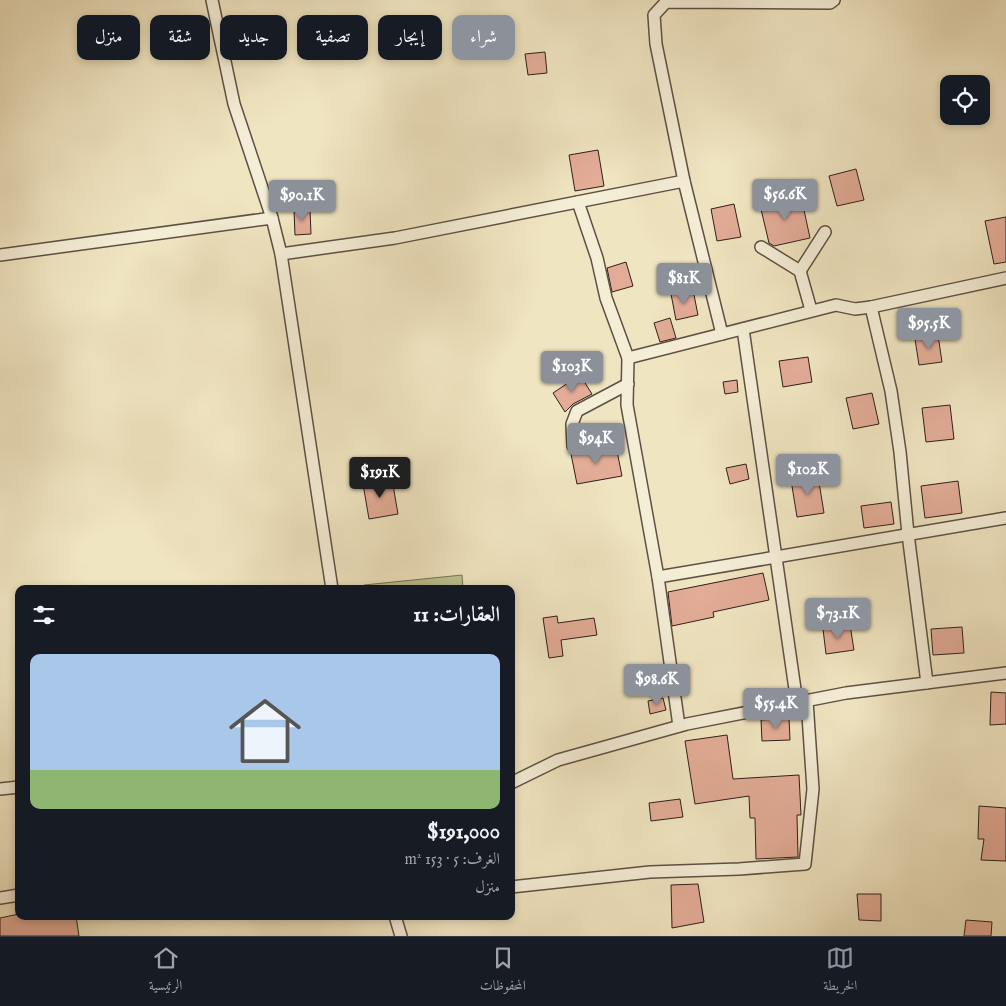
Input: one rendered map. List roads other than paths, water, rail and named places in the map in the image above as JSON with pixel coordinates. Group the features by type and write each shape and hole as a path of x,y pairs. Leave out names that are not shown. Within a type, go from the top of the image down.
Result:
{"street":[{"path":"212,0 234,104 272,218 281,254 331,585"},
{"path":"722,334 684,181 656,44 654,14 666,2 830,3 834,0"},
{"path":"281,254 395,238 684,181"},
{"path":"578,202 597,258 606,298 628,358 627,405 658,577 679,726"},
{"path":"0,255 272,218"},
{"path":"800,271 825,232"},
{"path":"761,247 800,271 810,310"},
{"path":"628,358 810,310 836,305 855,309 871,307 1006,278"},
{"path":"871,307 891,391 900,452 926,683"},
{"path":"515,887 650,872 739,869 805,864 813,789 802,702 776,556 743,329"},
{"path":"573,446 572,424 577,411 628,384"},
{"path":"658,577 1006,518"},
{"path":"515,781 558,760 679,726 846,693 1006,673"},
{"path":"0,789 15,787"},
{"path":"0,898 15,896"},
{"path":"396,920 402,936"}]}
